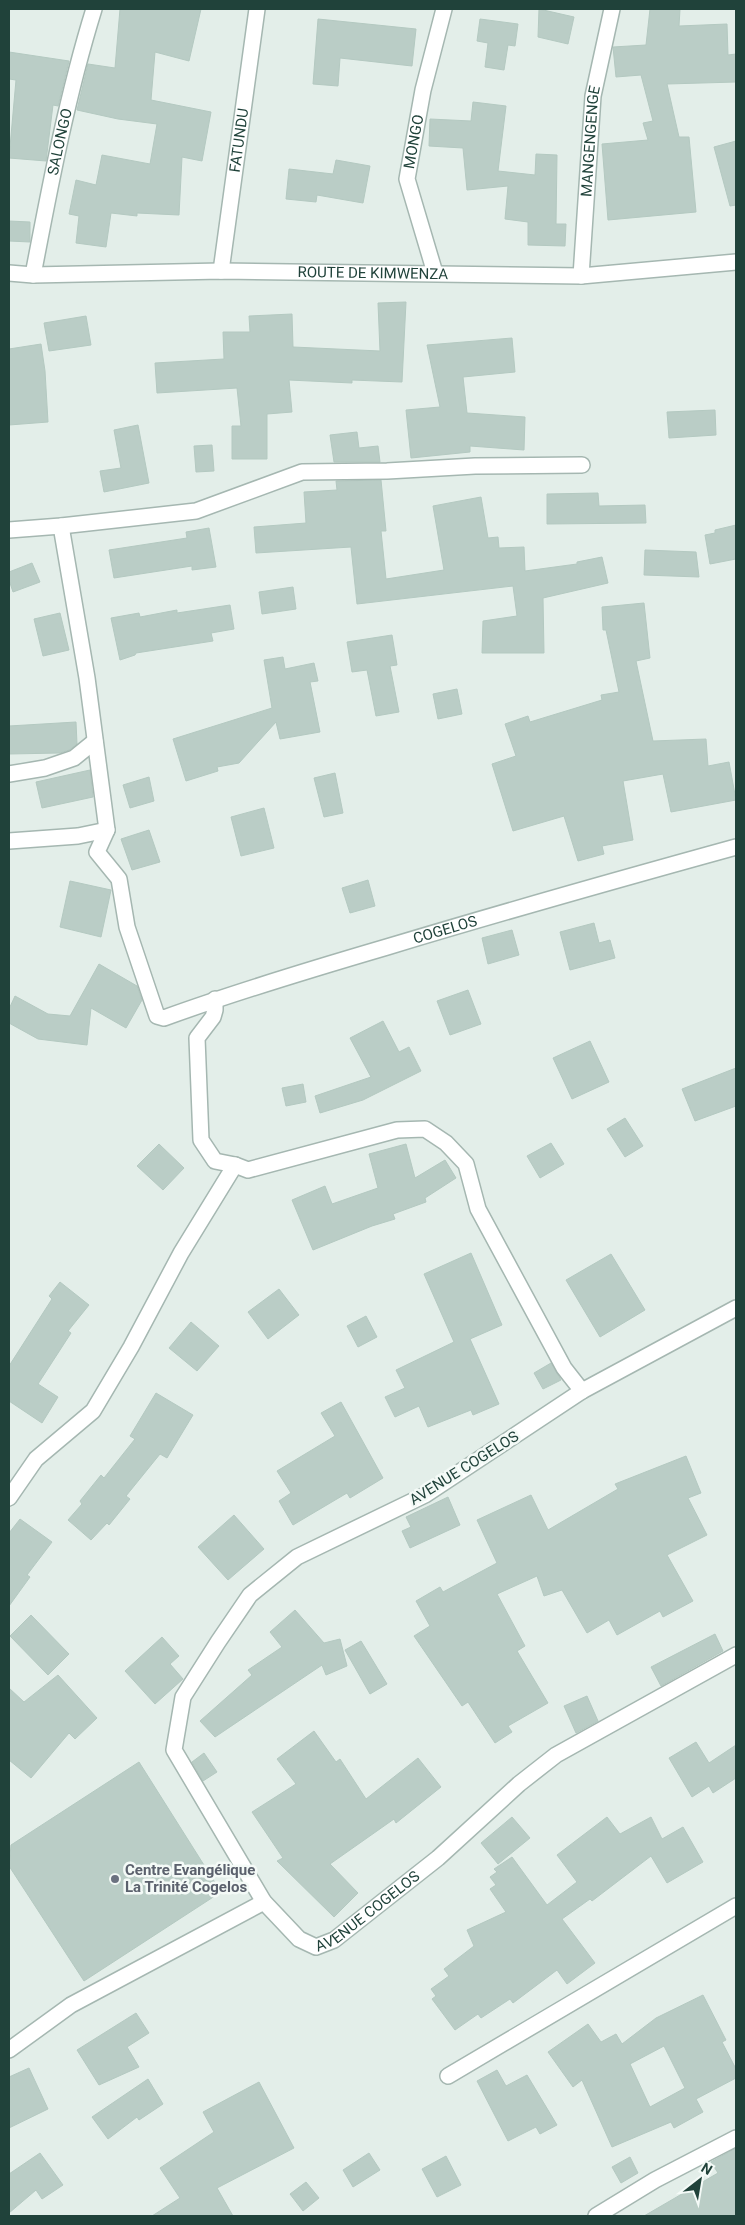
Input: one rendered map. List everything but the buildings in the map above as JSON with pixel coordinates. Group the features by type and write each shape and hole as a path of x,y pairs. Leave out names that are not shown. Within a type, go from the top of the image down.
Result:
{"street":[{"name":"SALONGO","path":"33,275 72,84 94,9"},
{"name":"FATUNDU","path":"221,271 258,9"},
{"name":"MONGO","path":"435,273 407,179 423,90 444,9"},
{"name":"MANGENGENGE","path":"581,276 594,96 612,9"},
{"name":"ROUTE DE KIMWENZA","path":"9,273 33,275 221,271 581,276 736,262"},
{"path":"9,530 61,526 196,510 302,472 387,471 475,466 582,465"},
{"path":"9,841 78,836 107,830 87,678 61,526"},
{"path":"11,775 45,768 74,758 95,741"},
{"name":"COGELOS","path":"107,830 97,852 119,879 127,927 157,1016 164,1018 214,999 541,900 736,847"},
{"path":"214,999 214,1014 197,1038 201,1140 215,1162 235,1165 248,1170 397,1130 425,1129 446,1143 466,1164 478,1209 564,1368 582,1391"},
{"path":"9,1498 36,1459 93,1411 131,1348 180,1253 235,1165"},
{"name":"AVENUE COGELOS","path":"736,1308 582,1391 425,1495 297,1557 250,1594 183,1697 174,1750 264,1902 299,1939 316,1947 334,1940 438,1858 520,1784 556,1755 736,1655"},
{"path":"9,2050 71,2005 264,1902"},
{"path":"448,2076 736,1906"},
{"path":"596,2216 655,2180 736,2138"}],"place":[{"name":"Centre Evangélique La Trinité Cogelos","path":"115,1879"}]}
